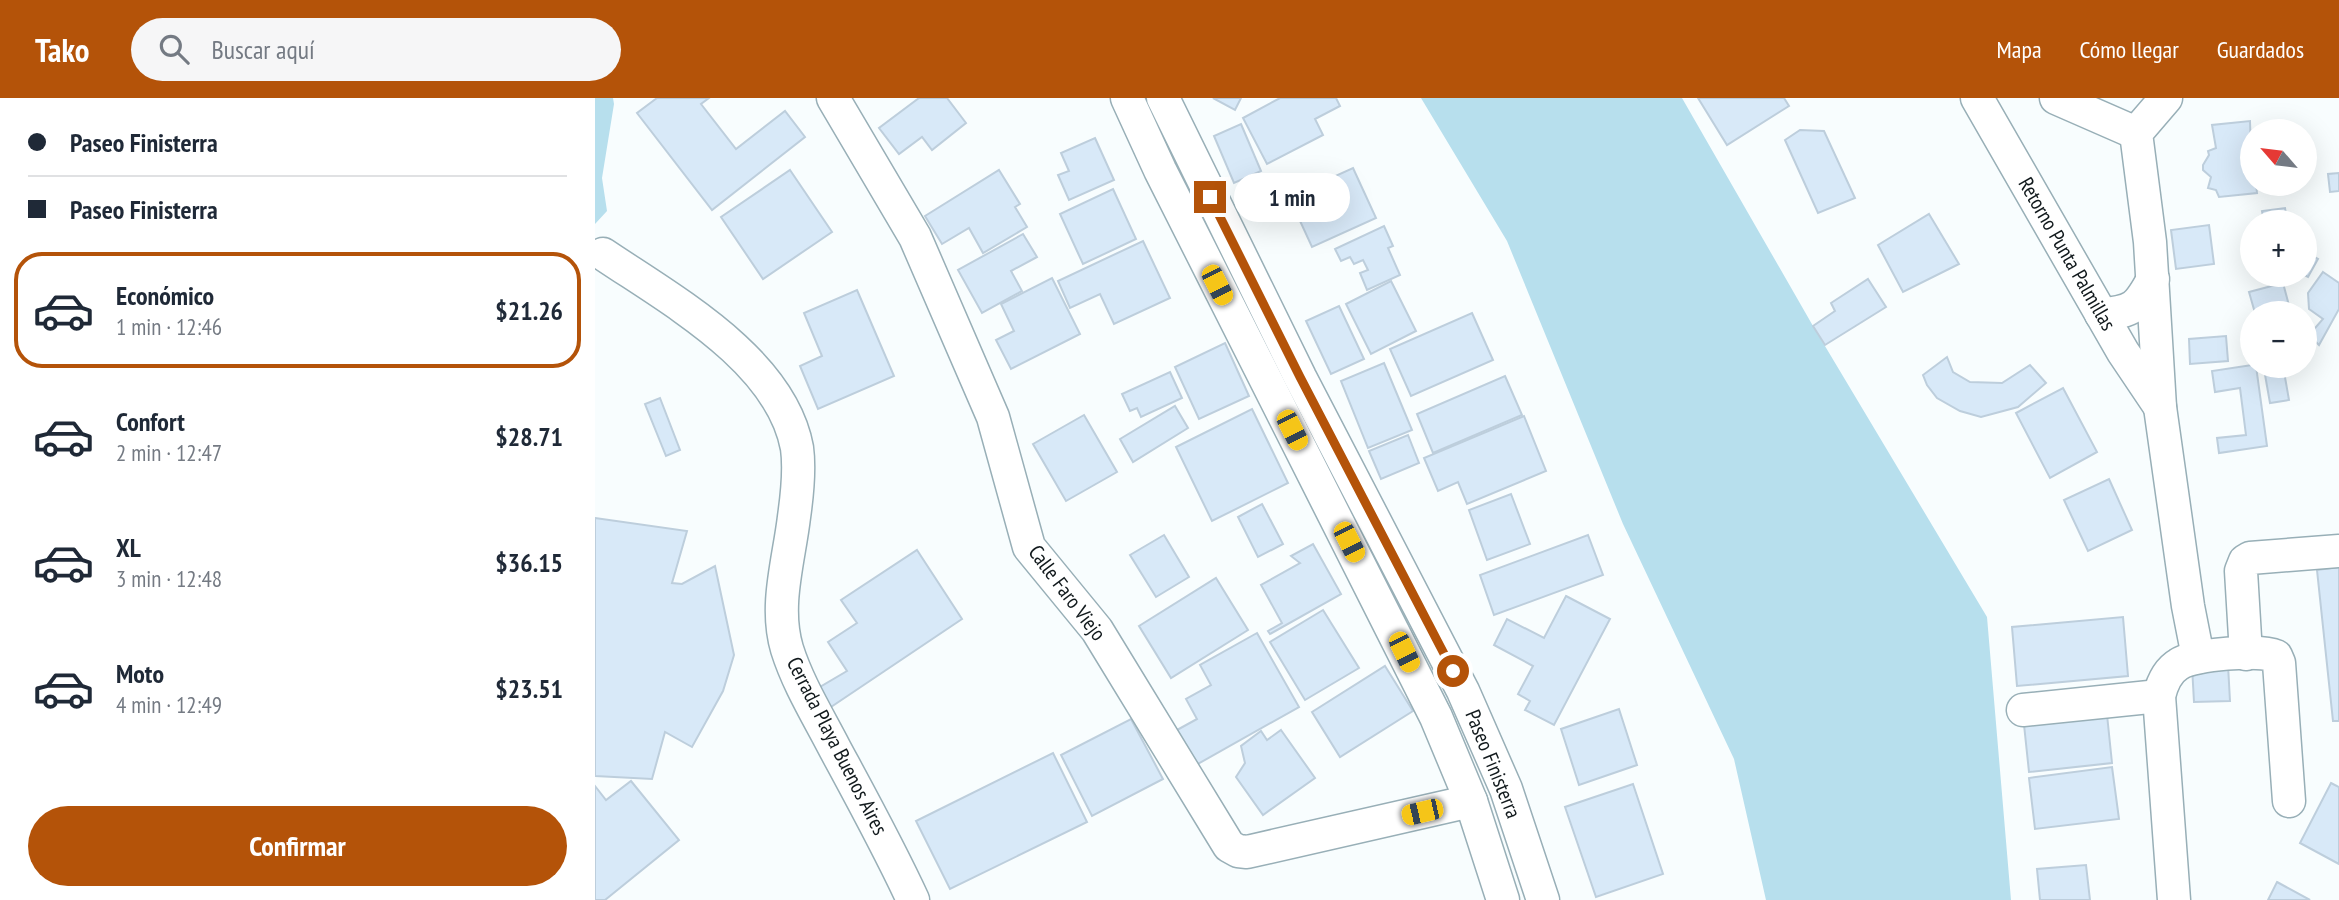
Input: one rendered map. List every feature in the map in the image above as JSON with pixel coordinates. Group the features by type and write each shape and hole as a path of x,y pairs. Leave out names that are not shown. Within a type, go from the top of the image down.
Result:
{"street":[{"name":"Calle Faro Viejo","path":"833,98 915,237 993,417 1029,547 1097,629 1229,846 1248,852 1471,801"},
{"name":"Paseo Finisterra","path":"1127,98 1160,170 1436,718 1471,801 1503,900"},
{"name":"Paseo Finisterra","path":"1163,98 1300,377 1463,691 1506,789 1543,900"},
{"path":"2056,98 2136,133 2166,98"},
{"name":"Retorno Punta Palmillas","path":"1993,107 2101,314 2160,407"},
{"name":"Retorno Punta Palmillas","path":"2136,133 2150,242 2160,407 2187,606 2198,657"},
{"path":"1195,237 1222,221"},
{"name":"Cerrada Playa Buenos Aires","path":"603,254 716,331 757,370 783,410 797,448 797,482 781,612 786,647 801,684 890,850 913,900"},
{"path":"2101,314 2120,313 2141,302 2153,279"},
{"path":"2246,654 2241,571 2245,561 2250,558 2339,551"},
{"path":"2174,900 2159,696 2170,671 2180,663 2198,657 2246,654 2276,656 2279,663 2289,801"},
{"path":"2023,710 2159,696"}],"shaded area":[{"path":"595,98 613,98 614,104 602,178 607,211 595,224"},
{"path":"1421,98 1682,98 1813,326 1987,617 2011,900 1766,900 1734,759 1623,524 1507,241"}],"building":[{"path":"657,98 709,98 701,104 736,149 785,111 805,137 712,210 637,113"},
{"path":"919,98 947,98 966,123 932,150 922,137 899,154 879,128"},
{"path":"1213,98 1241,98 1235,110"},
{"path":"1280,98 1336,98 1340,106 1315,119 1323,135 1267,164 1243,118"},
{"path":"1698,98 1784,98 1789,106 1727,145"},
{"path":"2240,122 2240,195 2219,197 2216,190 2208,188 2211,177 2203,170 2203,165 2209,155 2208,151 2216,148 2212,125"},
{"path":"1241,124 1261,171 1234,183 1214,136"},
{"path":"1800,130 1824,131 1855,198 1818,213 1785,140"},
{"path":"1095,138 1114,180 1069,200 1058,175 1069,171 1061,153"},
{"path":"1353,168 1376,218 1312,247 1289,197"},
{"path":"790,170 832,232 763,279 721,217"},
{"path":"999,170 1020,204 1015,207 1027,227 983,253 969,228 942,244 925,216"},
{"path":"2339,173 2339,191 2330,192 2328,174"},
{"path":"1113,189 1136,239 1083,264 1060,214"},
{"path":"1929,214 1959,264 1903,292 1878,245"},
{"path":"2209,225 2214,264 2176,269 2171,230"},
{"path":"1384,226 1393,246 1388,248 1400,275 1367,290 1360,273 1368,270 1363,260 1354,264 1350,257 1341,261 1335,249"},
{"path":"1023,234 1037,257 1011,271 1022,291 982,313 958,270"},
{"path":"1143,241 1170,298 1114,324 1100,294 1070,308 1058,281"},
{"path":"2323,272 2339,283 2339,309 2319,345 2317,326 2323,319 2317,315 2317,301 2308,301 2308,293 2312,287 2317,287 2317,280"},
{"path":"1052,278 1080,334 1011,369 996,340 1014,331 1001,304"},
{"path":"1868,279 1886,307 1825,345 1813,326 1835,311 1831,303"},
{"path":"1391,281 1416,331 1371,354 1346,304"},
{"path":"2268,287 2284,287 2288,301 2252,301 2249,292"},
{"path":"857,290 894,376 818,409 800,366 822,356 804,313"},
{"path":"1339,306 1364,359 1331,374 1306,321"},
{"path":"1472,313 1493,360 1411,396 1390,349"},
{"path":"2226,336 2228,361 2190,364 2189,339"},
{"path":"1225,343 1249,396 1199,419 1175,367"},
{"path":"1947,357 1953,372 1970,382 2002,383 2030,365 2046,383 2018,407 1981,417 1960,411 1937,398 1927,385 1923,375"},
{"path":"1384,363 1412,430 1368,448 1341,381"},
{"path":"2240,367 2240,378 2258,378 2267,446 2219,453 2217,438 2246,435 2240,388 2215,392 2212,371"},
{"path":"1170,372 1182,398 1141,417 1137,408 1130,411 1122,394"},
{"path":"1505,376 1522,415 1433,453 1417,414"},
{"path":"2266,378 2285,378 2289,400 2270,403"},
{"path":"2063,388 2097,452 2050,478 2016,413"},
{"path":"660,398 680,450 666,456 645,404"},
{"path":"1175,406 1188,428 1133,462 1120,439"},
{"path":"1252,409 1288,483 1212,521 1176,447"},
{"path":"1084,415 1117,472 1066,501 1033,444"},
{"path":"1524,416 1546,471 1467,504 1458,482 1438,491 1424,458"},
{"path":"1408,435 1419,463 1381,479 1369,451"},
{"path":"2109,479 2132,530 2088,551 2064,500"},
{"path":"1511,494 1530,544 1487,560 1469,510"},
{"path":"1262,504 1283,544 1258,557 1238,517"},
{"path":"595,518 687,531 672,583 682,584 715,566 734,655 723,691 692,747 665,732 652,779 595,776"},
{"path":"1164,535 1189,577 1156,597 1130,555"},
{"path":"1588,535 1603,575 1494,615 1480,575"},
{"path":"1313,544 1341,594 1270,634 1268,631 1282,623 1261,585 1300,563 1291,556"},
{"path":"917,550 962,619 828,709 820,687 847,671 828,642 857,623 841,600"},
{"path":"2339,567 2339,721 2333,721 2317,570"},
{"path":"1216,578 1248,630 1171,678 1139,626"},
{"path":"1566,596 1610,619 1554,725 1525,710 1530,701 1518,694 1533,666 1494,645 1507,619 1544,638"},
{"path":"1323,610 1359,668 1305,700 1270,642"},
{"path":"2123,617 2128,676 2017,686 2012,627"},
{"path":"1257,633 1299,707 1196,765 1177,730 1197,719 1186,699 1211,685 1200,665"},
{"path":"2228,665 2230,701 2194,702 2192,666"},
{"path":"1385,666 1413,711 1340,757 1312,712"},
{"path":"2106,705 2112,763 2029,772 2023,715"},
{"path":"1619,709 1637,765 1579,785 1561,729"},
{"path":"1131,719 1163,779 1092,816 1061,755"},
{"path":"1281,730 1315,778 1263,815 1236,777 1245,763 1241,746 1261,731 1267,740"},
{"path":"1053,753 1087,822 950,889 916,821"},
{"path":"2112,767 2119,819 2035,829 2029,778"},
{"path":"631,781 679,840 605,900 595,900 595,786 606,800"},
{"path":"2331,783 2339,787 2339,864 2300,843"},
{"path":"1633,784 1663,874 1596,897 1565,807"},
{"path":"2086,865 2090,900 2040,900 2037,869"},
{"path":"2277,882 2310,900 2268,900"}],"route":[{"path":"1210,197 1453,671"}]}
